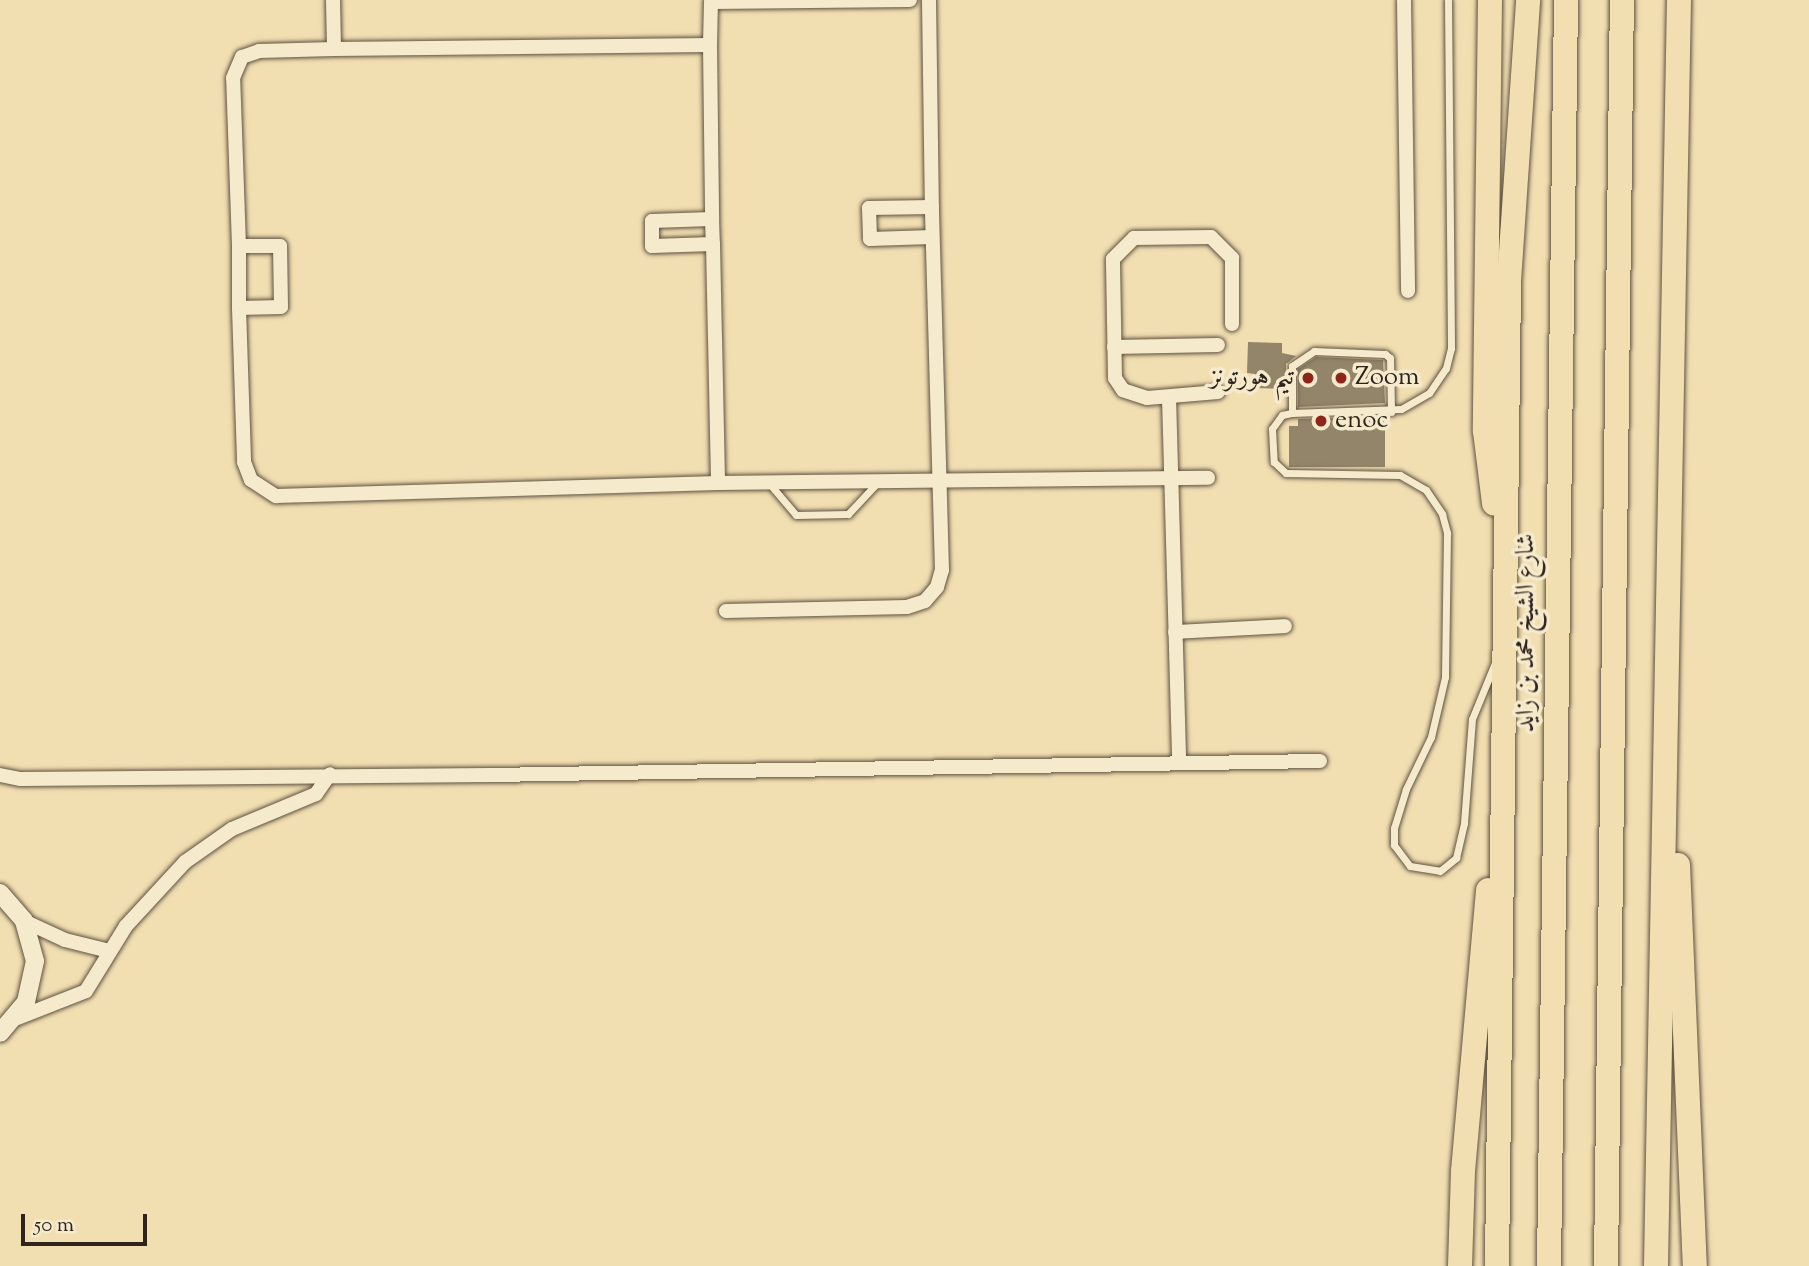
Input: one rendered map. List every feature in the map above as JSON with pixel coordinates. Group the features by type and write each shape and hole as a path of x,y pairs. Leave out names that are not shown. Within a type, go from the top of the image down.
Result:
{"highway":[{"path":"1490,0 1485,431 1491,487 1504,541"},
{"path":"1497,1266 1503,1010 1499,814 1509,281 1528,0"},
{"name":"شارع الشيخ محمد بن زايد","path":"1549,1266 1566,0"},
{"path":"1606,1266 1622,0"},
{"path":"1656,1266 1656,1132 1668,800 1681,36 1679,0"},
{"path":"1681,36 1687,0"},
{"path":"1668,800 1682,902 1695,1266"},
{"path":"1460,1266 1480,962 1499,814"}],"street":[{"path":"333,0 334,49"},
{"path":"726,611 907,607 925,601 937,587 942,570 932,237 929,0"},
{"path":"1404,0 1408,291"},
{"path":"719,483 709,45 711,1 904,1"},
{"path":"709,45 334,49 259,51 242,57 236,67 239,307 244,461 251,480 276,496 768,482 1208,478"},
{"path":"932,207 869,208 870,239 932,237"},
{"path":"712,219 652,221 652,246 713,244"},
{"path":"1219,392 1147,398 1122,390 1115,378 1113,259 1134,238 1211,237 1232,258 1232,324"},
{"path":"239,246 280,246 281,307 239,307"},
{"path":"1114,347 1218,345"},
{"path":"1169,397 1179,761"},
{"path":"1175,632 1285,626"},
{"path":"0,775 21,779 330,774 518,775 1179,761 1320,761"},
{"path":"15,1019 86,991 109,951 145,903 186,862 233,829 316,794 330,774"},
{"path":"0,893 24,921 65,940 109,951"},
{"path":"0,1033 15,1019 33,982 35,961 24,921"}],"lane":[{"path":"1448,0 1449,358 1429,393 1391,412 1292,413 1282,415 1272,429 1274,462 1286,473 1400,475 1433,497 1445,523 1442,698 1394,828 1394,845 1410,866 1440,871 1456,858 1464,823 1472,719 1483,682 1503,649"},
{"path":"1292,413 1292,366 1314,351 1385,354 1390,358 1391,412"},
{"path":"768,482 796,515 848,514 878,481"}],"building":[{"path":"1248,342 1282,343 1282,353 1296,356 1286,364 1286,389 1255,388 1255,374 1247,373"},
{"name":"Zoom","path":"1316,357 1383,360 1385,403 1298,407 1298,369"},
{"path":"1385,416 1385,467 1289,467 1289,426 1298,426 1298,419"}],"place":[{"name":"تيم هورتونز","path":"1308,378"},
{"name":"Zoom","path":"1341,378"},
{"name":"enoc","path":"1321,421"}]}
